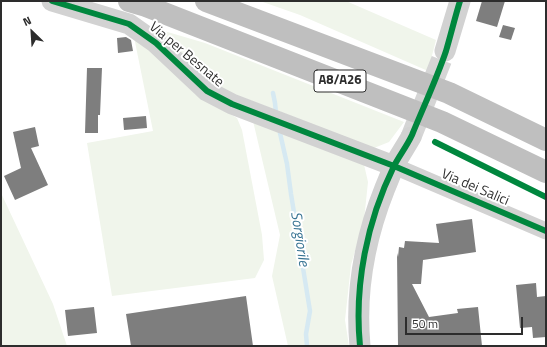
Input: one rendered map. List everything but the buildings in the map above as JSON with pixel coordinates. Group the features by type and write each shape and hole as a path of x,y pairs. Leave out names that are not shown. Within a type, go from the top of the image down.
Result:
{"highway":[{"name":"A8/A26","path":"129,1 146,6 442,122 546,172"},
{"name":"A8/A26","path":"206,1 449,93 546,140"}],"street":[{"name":"Via per Besnate","path":"52,1 129,24 156,43 207,91 232,104 394,166"},
{"path":"445,51 460,1"},
{"path":"360,346 358,326 361,273 369,236 378,205 394,166 411,137"},
{"path":"375,346 373,326 376,275 394,166"},
{"name":"Via dei Salici","path":"394,166 546,231"}],"shaded area":[{"path":"260,1 346,1 436,40 428,71 300,15"},
{"path":"154,28 205,43 404,122 389,142 374,148 211,85"},
{"path":"133,32 195,94 237,118 242,130 262,235 264,260 255,278 112,296 87,143 153,131"},
{"path":"253,121 363,160 368,182 364,220 351,265 345,320 349,346 288,346 272,276 280,235"},
{"path":"1,193 53,304 67,346 1,346"}],"waterway":[{"name":"Sorgiorile","path":"273,93 276,113"},
{"name":"Sorgiorile","path":"280,133 287,164 310,311 306,334 307,346"}],"tunnel":[{"path":"411,137 445,51"}],"cycle path":[{"path":"52,1 129,24 156,43 207,91 232,104 394,166 546,231"},
{"path":"360,346 359,300 361,277 376,209 394,166 412,135 438,72 446,51 460,1"},
{"path":"435,142 546,197"}]}
